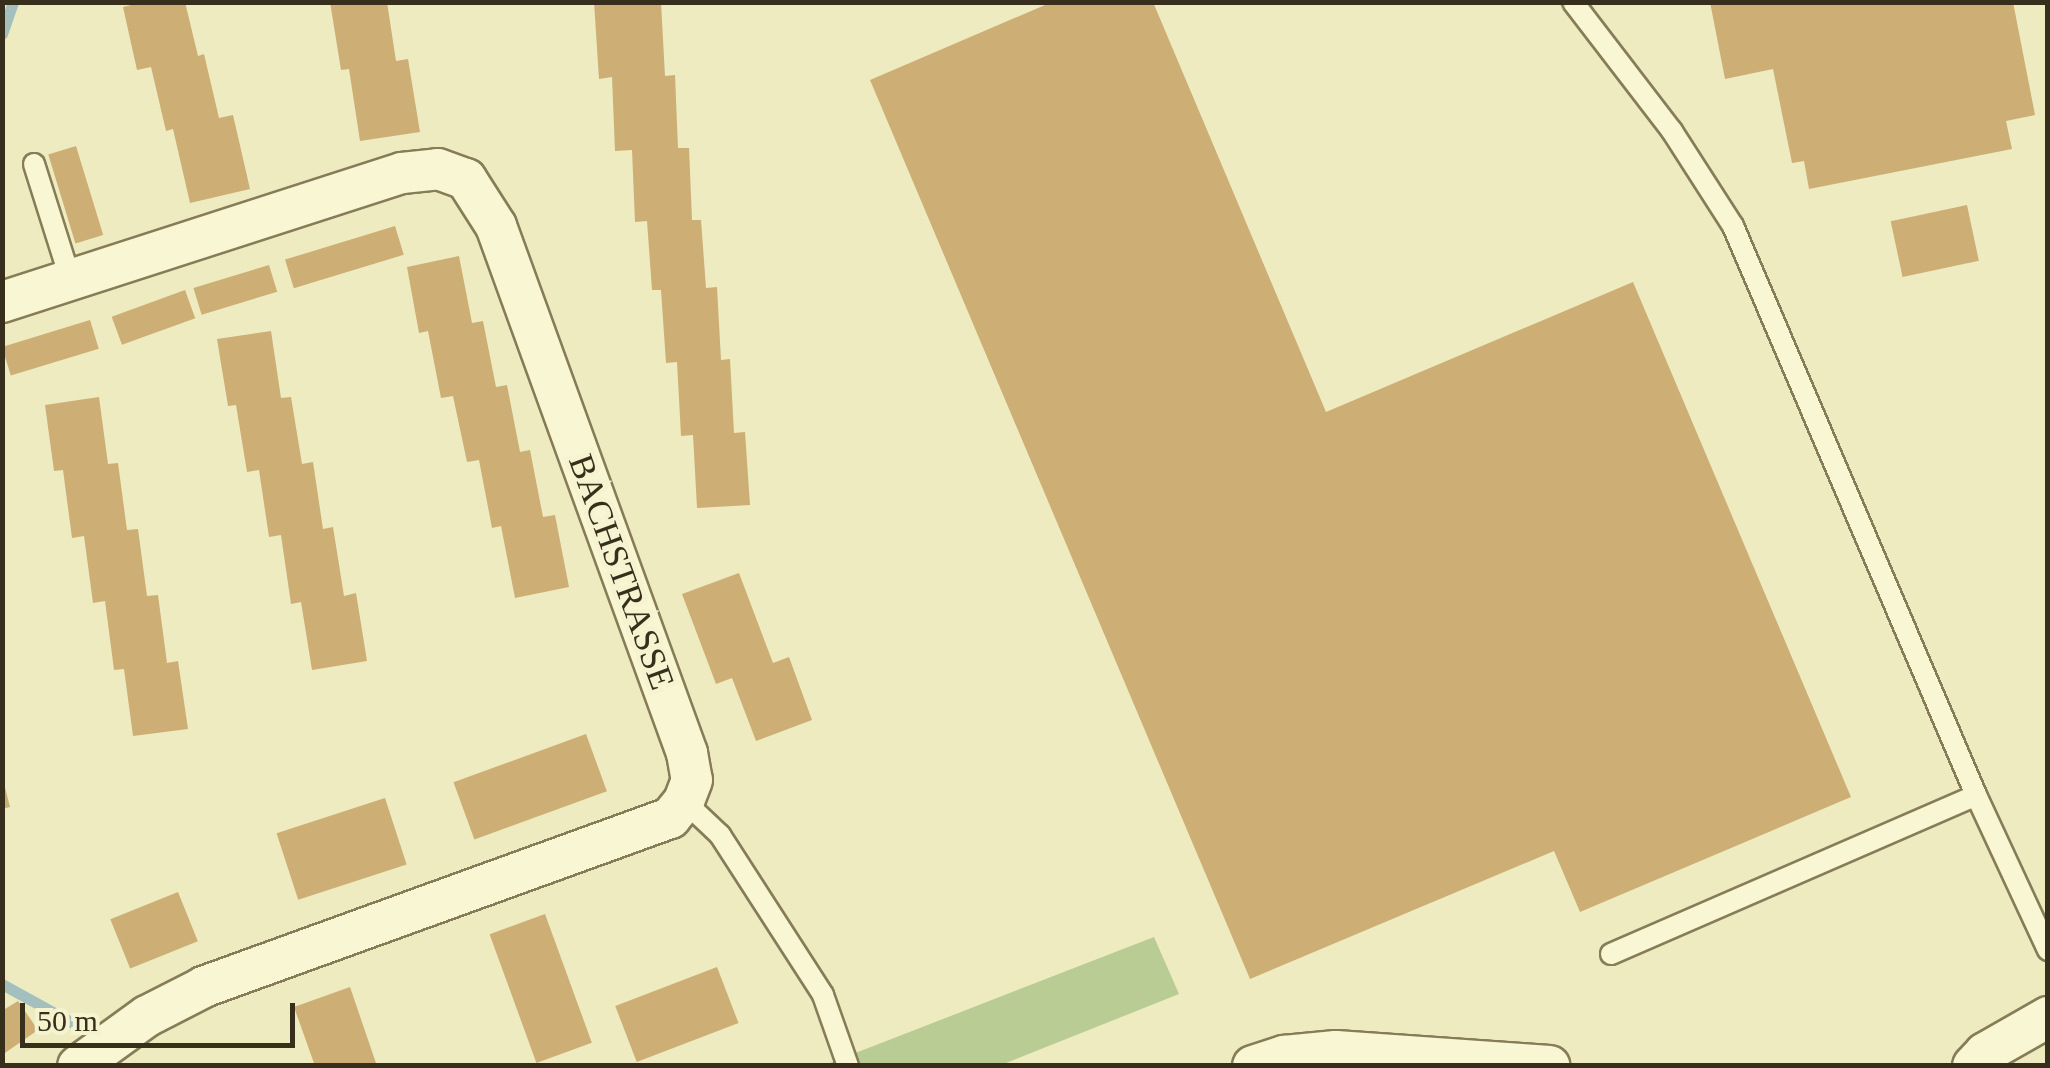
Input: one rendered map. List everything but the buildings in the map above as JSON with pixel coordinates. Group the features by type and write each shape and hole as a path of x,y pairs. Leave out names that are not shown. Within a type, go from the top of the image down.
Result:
{"street":[{"name":"BACHSTRASSE","path":"2,302 402,173 438,169 466,178 496,226 687,753 692,780 684,801"},
{"path":"78,1066 147,1016 204,987 643,830 670,818 684,801"},
{"path":"1973,1066 1984,1053 2048,1017"},
{"path":"1253,1066 1284,1056 1336,1050 1549,1066"}],"lane":[{"path":"1573,2 1672,131 1733,226 1976,795 2048,950"},
{"path":"34,164 71,281"},
{"path":"1611,954 1976,795"},
{"path":"684,801 720,835 822,994 848,1066"}],"green space":[{"path":"1154,937 1179,994 1001,1065 822,1066"}],"waterway":[{"path":"2,34 13,2"},
{"path":"2,984 80,1027"}]}
